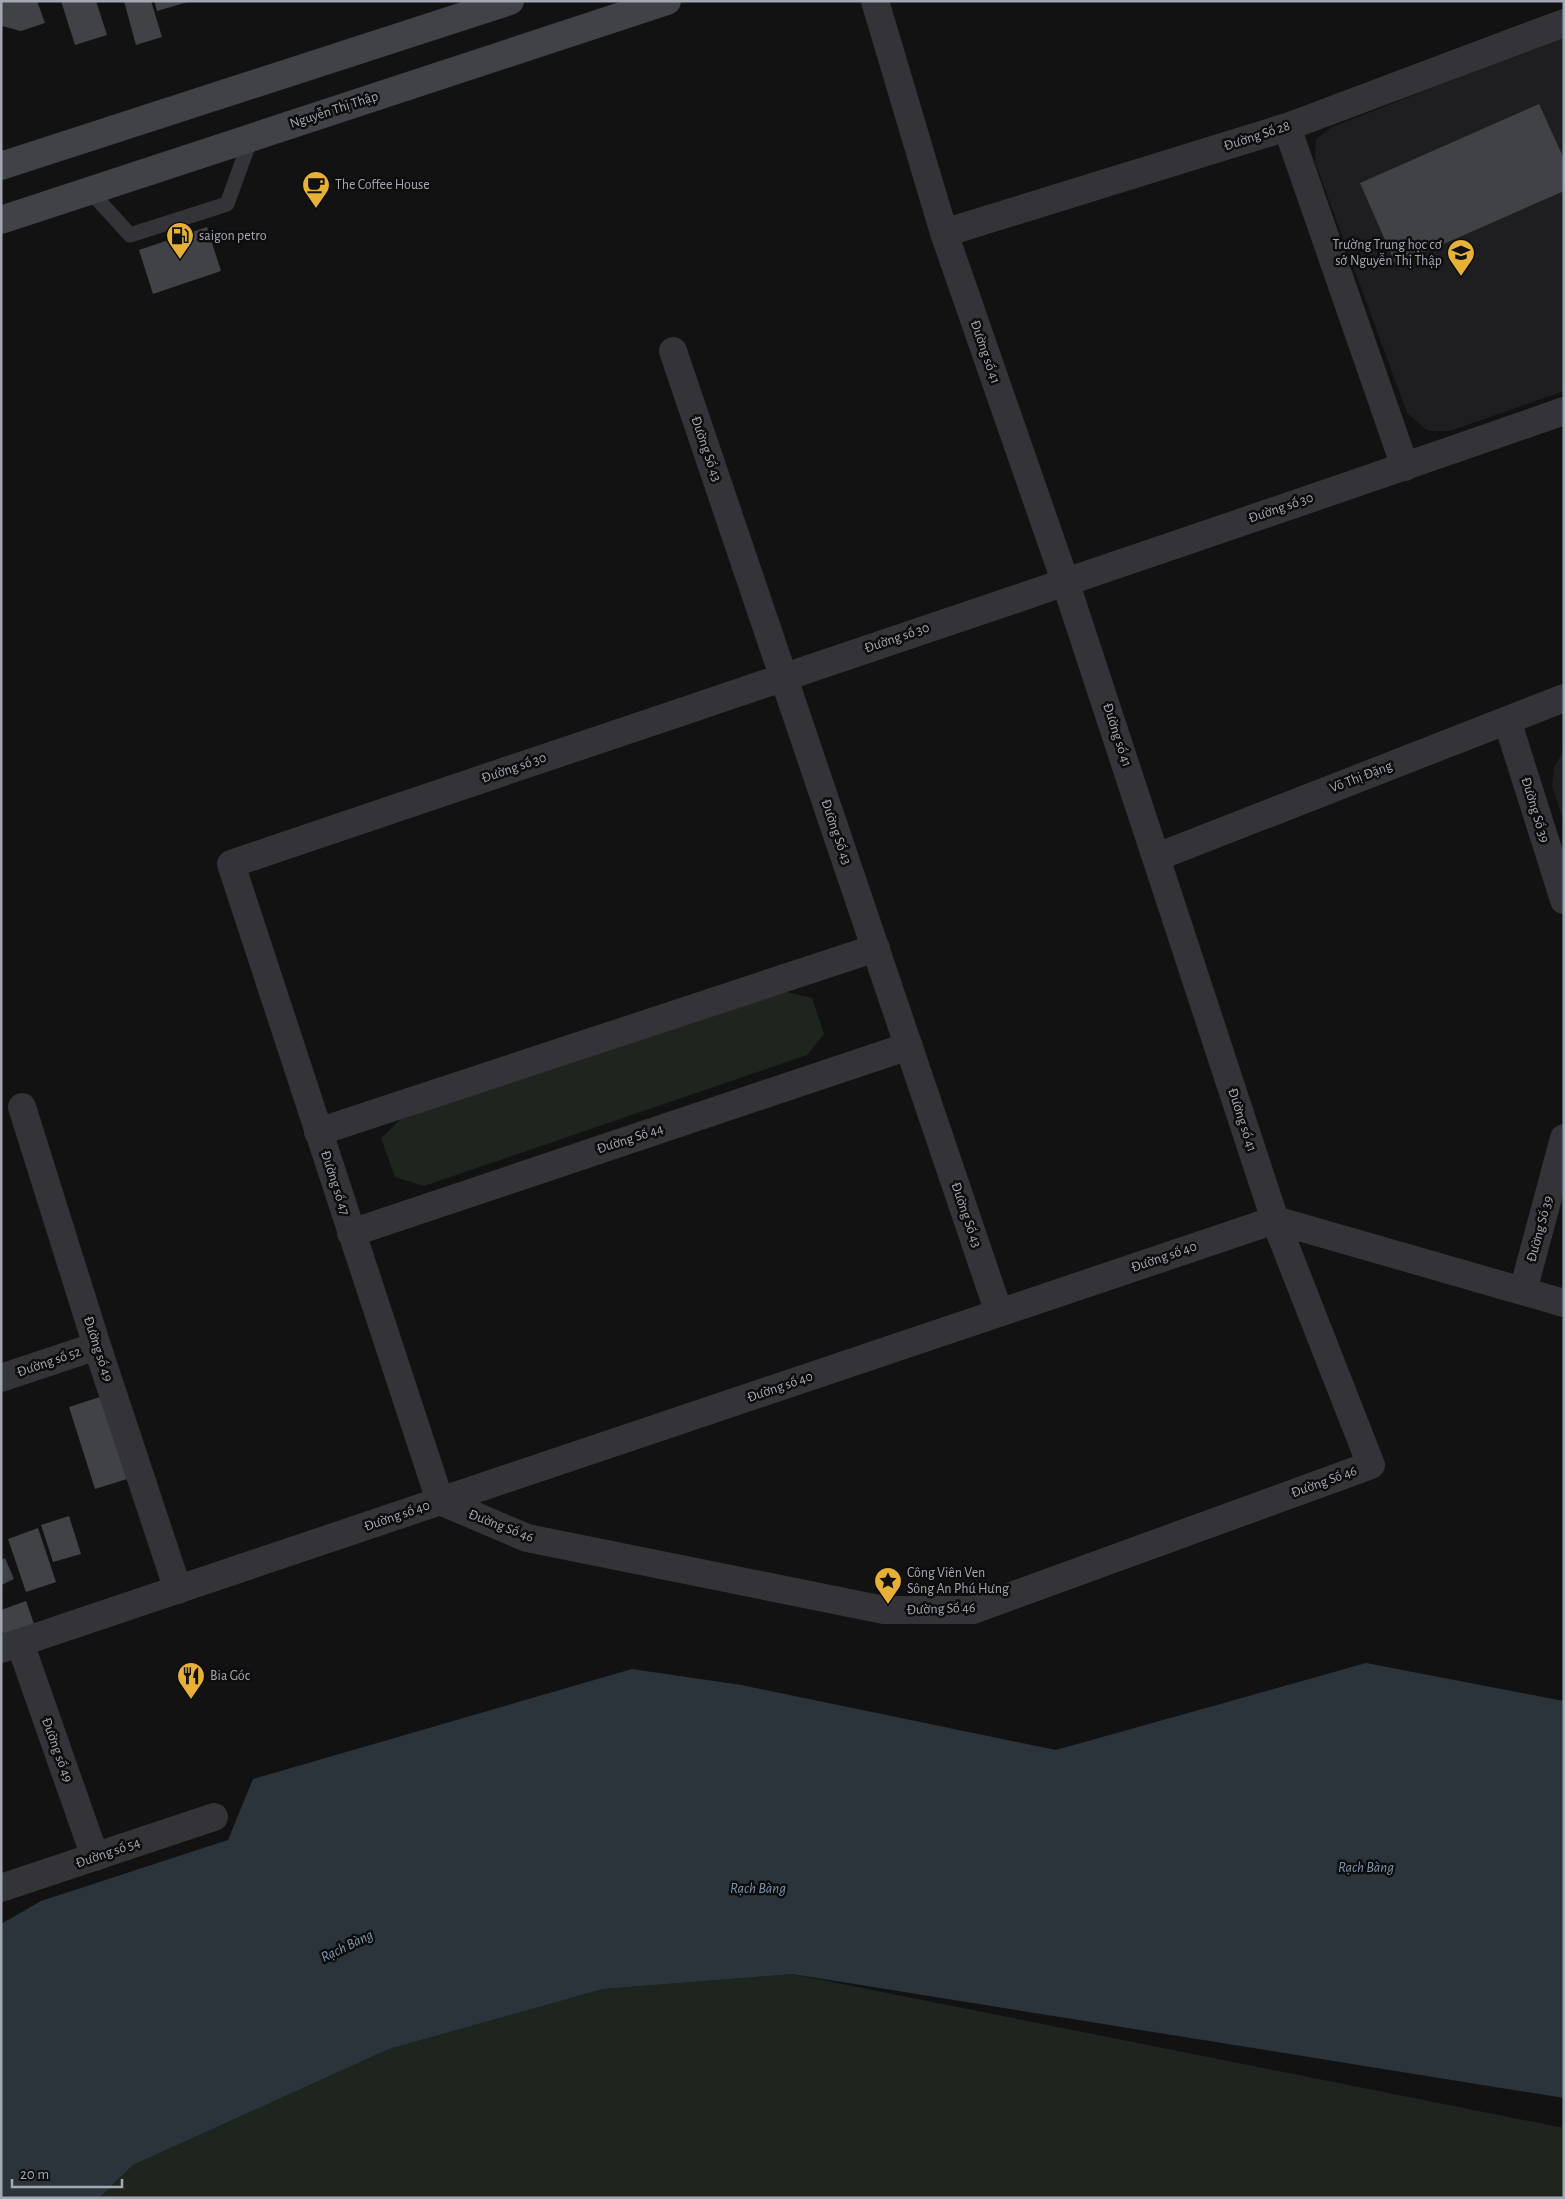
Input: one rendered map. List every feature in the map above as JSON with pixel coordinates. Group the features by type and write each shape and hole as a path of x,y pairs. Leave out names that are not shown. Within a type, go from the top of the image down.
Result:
{"main road":[{"path":"1,166 510,1"},
{"name":"Nguyễn Thị Thập","path":"1,220 667,1"}],"street":[{"name":"Đường số 41","path":"875,1 944,233 1066,581 1275,1220 1371,1465"},
{"name":"Đường Số 28","path":"944,233 1287,127 1564,23"},
{"path":"1287,127 1405,467"},
{"name":"Đường Số 43","path":"673,352 1000,1313"},
{"name":"Đường số 30","path":"231,864 1405,467 1564,411"},
{"name":"Võ Thị Đặng","path":"1157,857 1564,698"},
{"name":"Đường Số 39","path":"1507,720 1564,900"},
{"name":"Đường số 47","path":"231,864 440,1501"},
{"path":"318,1132 876,948"},
{"name":"Đường Số 44","path":"351,1232 909,1046"},
{"name":"Đường số 49","path":"22,1107 97,1346 178,1590"},
{"name":"Đường Số 39","path":"1523,1291 1564,1138"},
{"path":"1275,1220 1564,1303"},
{"name":"Đường số 40","path":"10,1646 1275,1220"},
{"name":"Đường số 52","path":"1,1378 97,1346"},
{"name":"Đường Số 46","path":"440,1501 527,1538 884,1610 973,1610 1371,1465"},
{"name":"Đường số 49","path":"10,1646 95,1857"},
{"name":"Đường số 54","path":"1,1888 214,1817"}],"lane":[{"path":"90,191 130,235 227,204 251,138"}],"shaded area":[{"name":"Trường Trung học cơ sở Nguyễn Thị Thập","path":"1564,36 1564,391 1450,431 1428,431 1407,413 1315,162 1316,139 1332,127"},
{"path":"1564,749 1564,823 1552,786 1554,767"},
{"path":"782,991 812,998 824,1034 807,1055 424,1186 395,1177 381,1138 401,1119"},
{"path":"792,1974 1564,2128 1564,2198 99,2198 133,2165 389,2049 603,1989"}],"water":[{"name":"Rạch Bàng","path":"1366,1663 1564,1701 1564,2098 792,1974 603,1989 389,2049 133,2165 99,2198 1,2198 1,1924 41,1901 228,1840 253,1779 632,1669 741,1685 1056,1750"}],"building":[{"path":"1,1 37,1 45,23 21,31 2,26"},
{"path":"61,1 96,1 107,35 75,45"},
{"path":"124,1 151,1 162,37 136,45"},
{"path":"154,1 188,1 188,2 157,11"},
{"path":"1539,104 1564,159 1564,191 1396,265 1360,183"},
{"name":"saigon petro","path":"207,227 221,271 153,294 139,250"},
{"path":"100,1397 127,1479 95,1489 69,1407"},
{"path":"69,1516 81,1554 53,1562 41,1525"},
{"path":"38,1528 56,1582 26,1592 8,1539"},
{"path":"5,1558 14,1579 1,1585 1,1560"},
{"path":"26,1601 34,1624 4,1636 1,1627 1,1610"}],"place":[{"name":"The Coffee House","path":"316,209"},
{"name":"saigon petro","path":"180,260"},
{"name":"Trường Trung học cơ sở Nguyễn Thị Thập","path":"1461,277"},
{"name":"Công Viên Ven Sông An Phú Hưng","path":"888,1605"},
{"name":"Bia Góc","path":"191,1700"}]}
